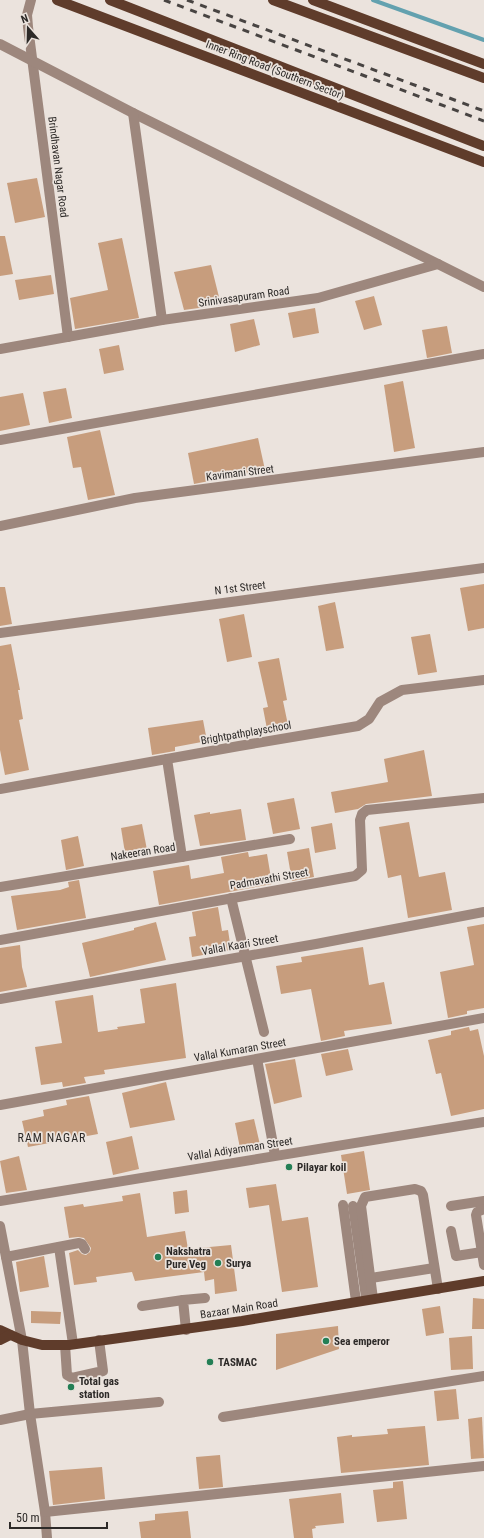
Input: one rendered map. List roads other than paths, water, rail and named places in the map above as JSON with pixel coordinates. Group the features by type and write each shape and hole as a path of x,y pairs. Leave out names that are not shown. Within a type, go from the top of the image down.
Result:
{"main road":[{"name":"Inner Ring Road (Southern Sector)","path":"57,0 484,162"},
{"name":"Inner Ring Road (Southern Sector)","path":"110,0 484,146"},
{"path":"273,0 484,78"},
{"path":"313,0 484,64"},
{"name":"Bazaar Main Road","path":"0,1330 22,1340 42,1345 69,1344 186,1330 484,1281"},
{"path":"0,1340 10,1335"}],"street":[{"name":"Brindhavan Nagar Road","path":"31,2 27,15 28,28 68,338"},
{"path":"0,44 133,113 484,288"},
{"path":"133,113 162,320"},
{"name":"Srinivasapuram Road","path":"0,350 162,320 318,298 438,264"},
{"path":"0,440 484,354"},
{"name":"Kavimani Street","path":"0,526 134,498 484,452"},
{"name":"N 1st Street","path":"0,633 484,568"},
{"name":"Brightpathplayschool","path":"0,789 358,726 370,719 380,702 402,690 484,680"},
{"path":"166,759 182,857"},
{"name":"Padmavathi Street","path":"0,940 359,874 362,870 360,820 362,814 367,810 484,798"},
{"name":"Nakeeran Road","path":"0,887 290,839"},
{"path":"231,898 247,956 264,1032"},
{"name":"Vallal Kaari Street","path":"0,999 247,956 484,912"},
{"name":"Vallal Kumaran Street","path":"0,1105 484,1018"},
{"path":"258,1059 275,1155"},
{"name":"Vallal Adiyamman Street","path":"0,1201 484,1122"},
{"path":"370,1300 370,1278 361,1206 365,1197 415,1189 421,1191 423,1195 438,1289"},
{"path":"451,1206 484,1201"},
{"path":"356,1301 348,1205 370,1300"},
{"path":"484,1210 477,1212 476,1215 484,1265"},
{"path":"0,1226 22,1340 30,1414 45,1512 47,1538"},
{"path":"451,1231 456,1256 482,1252"},
{"path":"6,1257 79,1243 82,1244 84,1249"},
{"path":"59,1247 69,1344 67,1375 72,1378 103,1371 100,1340"},
{"path":"370,1278 434,1268"},
{"path":"142,1306 205,1298"},
{"path":"183,1300 186,1330"},
{"path":"223,1417 484,1376"},
{"path":"0,1420 30,1414 159,1402"},
{"path":"45,1512 484,1466"}],"waterway":[{"path":"373,0 484,40"}],"railway":[{"path":"164,0 484,121"},
{"path":"187,0 484,111"}],"place":[{"name":"Pilayar koil","path":"289,1167"},
{"name":"Nakshatra Pure Veg","path":"158,1257"},
{"name":"Surya","path":"218,1263"},
{"name":"Sea emperor","path":"326,1341"},
{"name":"TASMAC","path":"210,1362"},
{"name":"Total gas station","path":"71,1387"}],"district":[{"name":"RAM NAGAR","path":"52,1138"}]}
